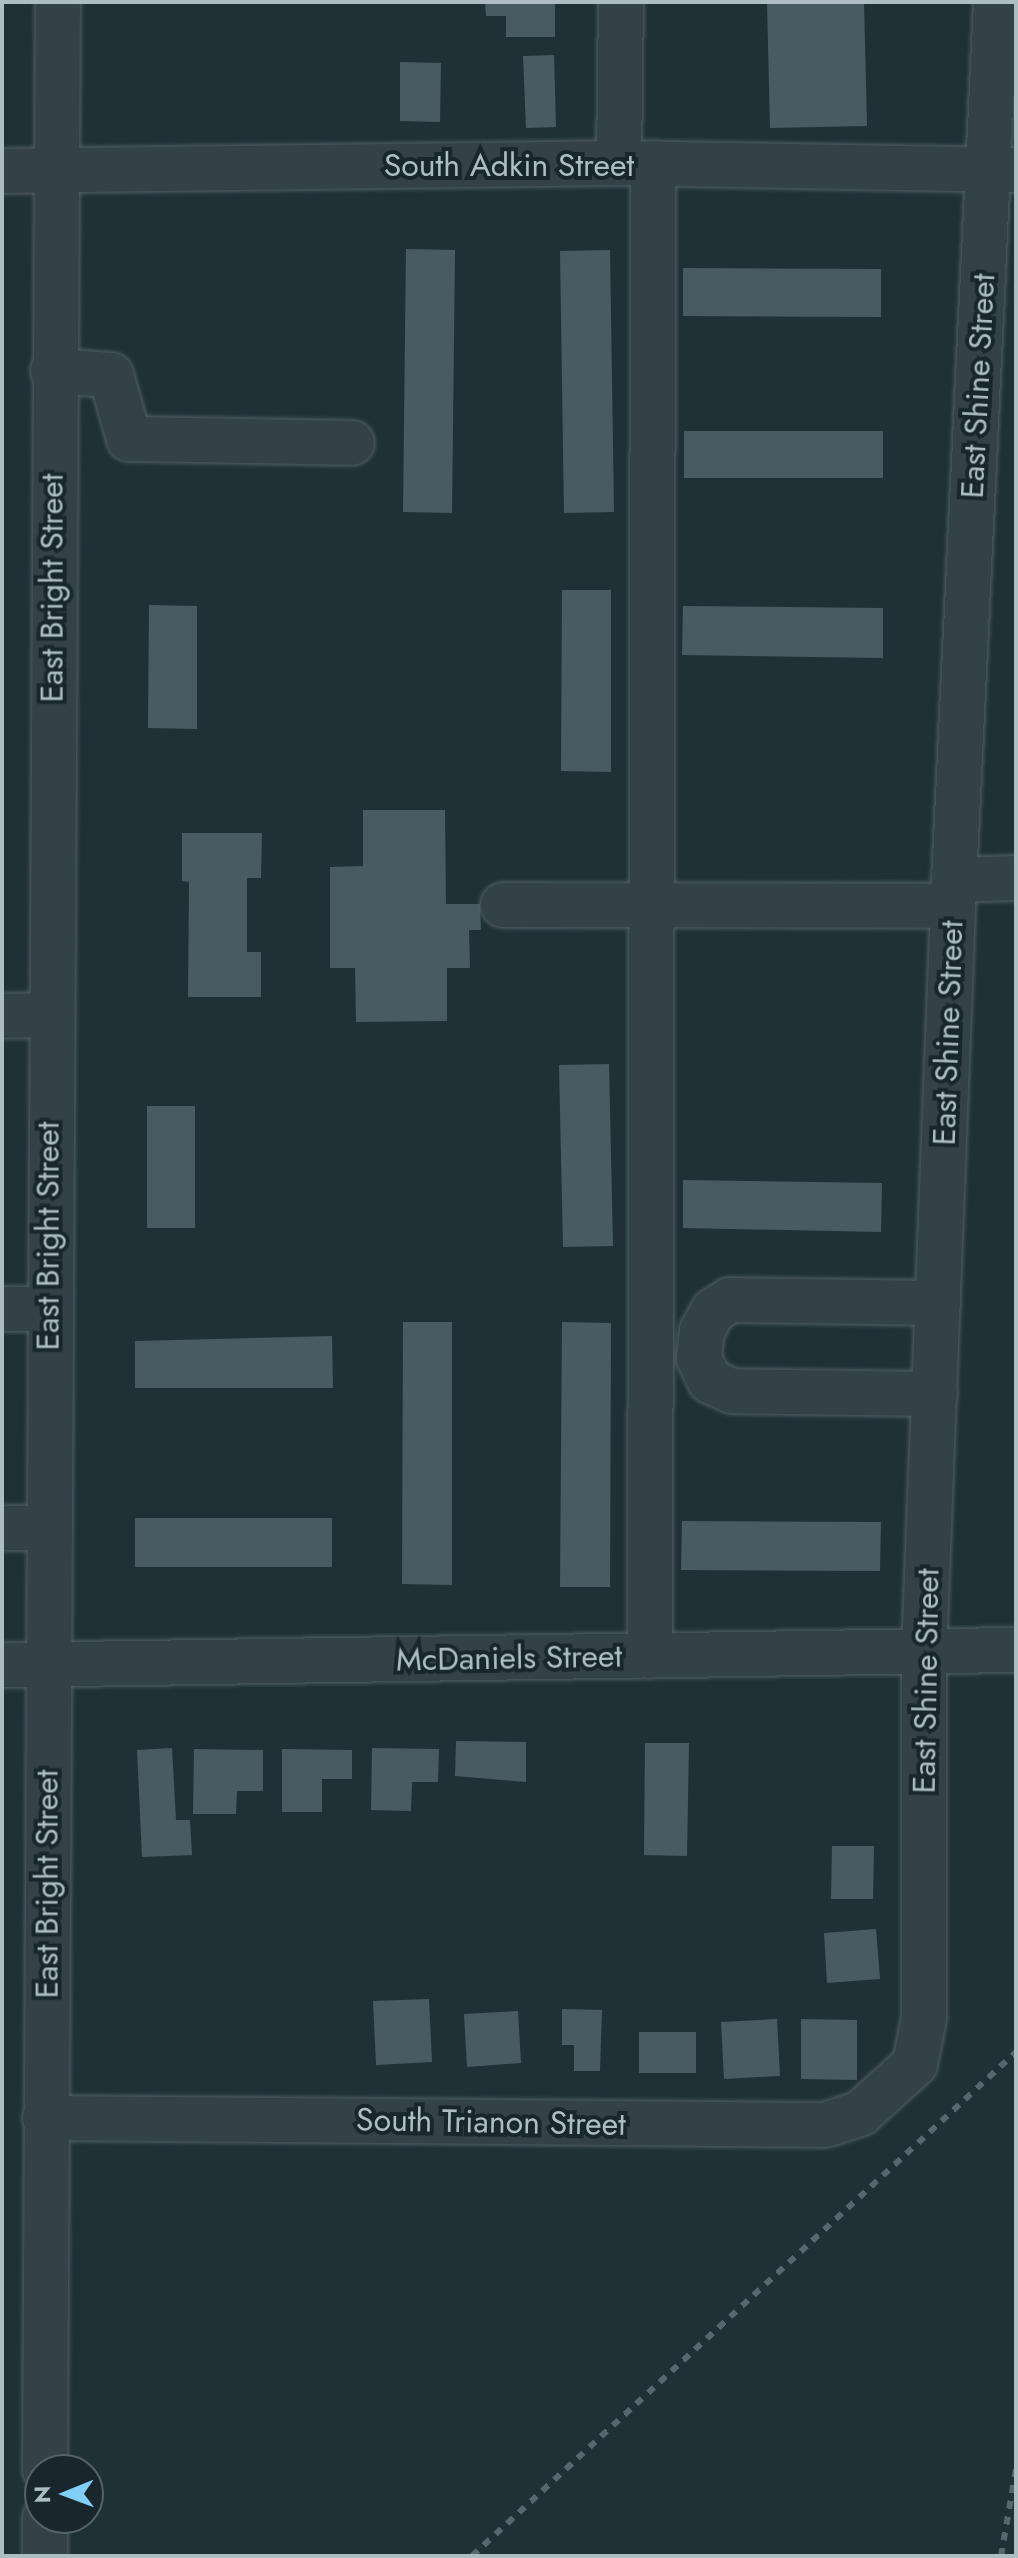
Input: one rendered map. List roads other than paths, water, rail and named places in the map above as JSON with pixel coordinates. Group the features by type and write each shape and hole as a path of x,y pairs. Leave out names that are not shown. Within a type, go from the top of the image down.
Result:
{"street":[{"name":"East Bright Street","path":"45,2454 49,1015 58,2"},
{"path":"621,2 636,163 651,905 650,1656"},
{"name":"East Shine Street","path":"915,2064 924,2018 924,1652 954,893 1002,170 996,2"},
{"name":"South Adkin Street","path":"2,171 636,163 1002,170"},
{"path":"53,371 111,375 129,439 352,443"},
{"path":"503,905 651,905 954,893 1016,878"},
{"path":"2,1016 49,1015"},
{"path":"935,1394 732,1391 710,1381 699,1358 702,1331 713,1311 730,1300 938,1303"},
{"path":"2,1309 48,1309"},
{"path":"2,1528 48,1528"},
{"name":"McDaniels Street","path":"2,1665 1016,1650"},
{"name":"South Trianon Street","path":"45,2118 825,2125 861,2113 915,2064"},
{"path":"45,2534 45,2556"}],"railway":[{"path":"472,2556 1016,2052"},
{"path":"1001,2556 1016,2469"}]}
